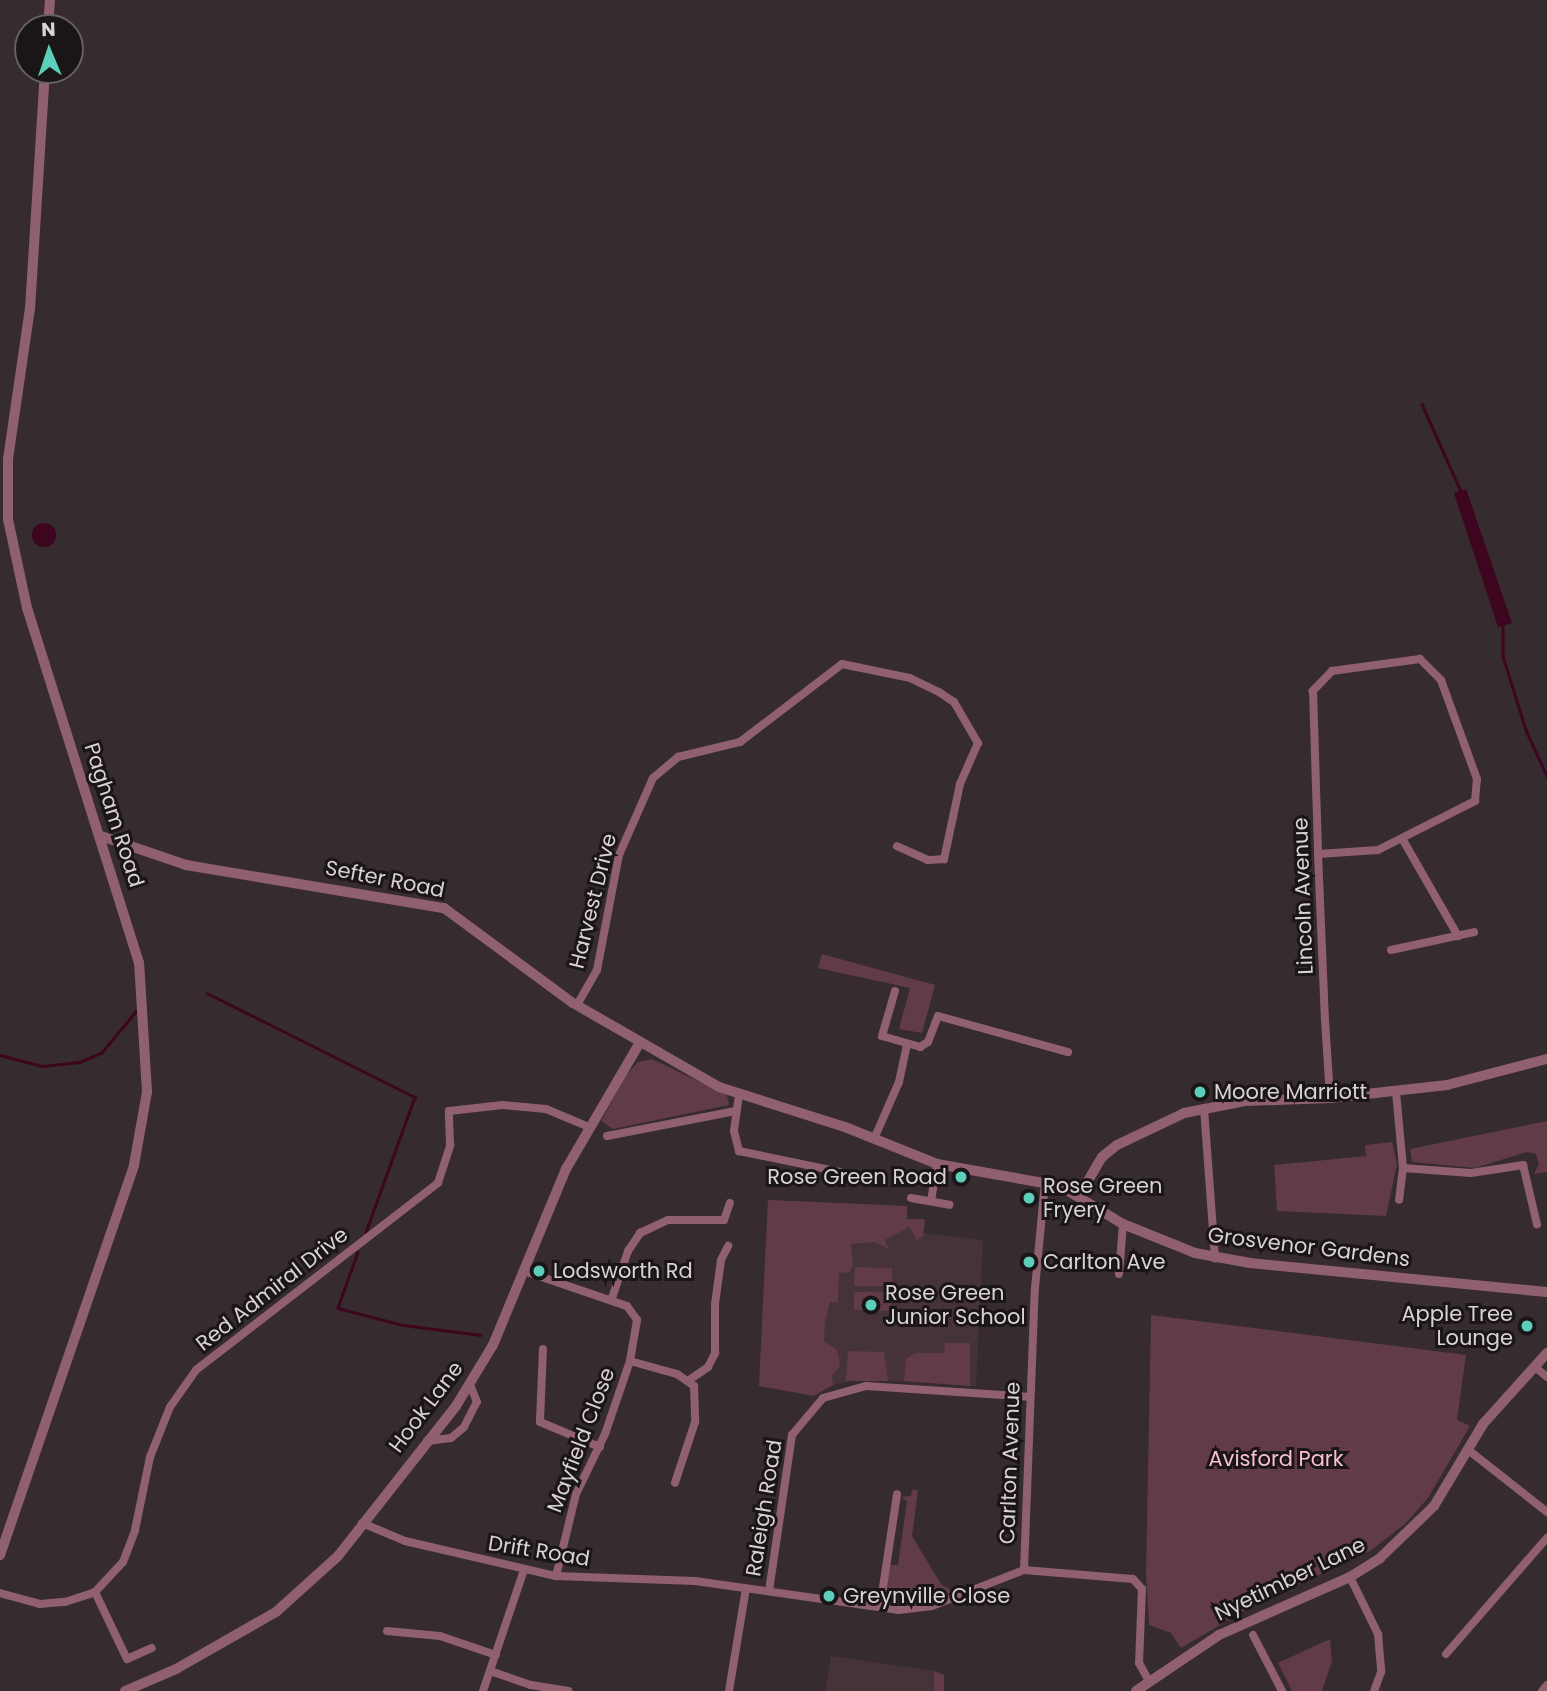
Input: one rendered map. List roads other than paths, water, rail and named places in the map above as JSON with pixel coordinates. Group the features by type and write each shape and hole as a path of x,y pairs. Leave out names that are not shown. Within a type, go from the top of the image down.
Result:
{"street":[{"name":"Pagham Road","path":"0,1555 143,1133 144,994 129,923 27,608 8,519 8,459 30,309 45,84"},
{"name":"Lincoln Avenue","path":"1330,1098 1313,691 1323,676 1332,671 1407,658 1420,660 1437,673 1477,779 1478,792 1469,808 1403,840"},
{"name":"Harvest Drive","path":"577,1006 601,958 619,855 646,789 663,766 699,752 740,743 837,666 862,666 910,678 954,702 978,743 960,784 944,859 928,860 897,846"},
{"name":"Sefter Road","path":"101,836 186,865 444,908 577,1006 639,1044 739,1095"},
{"path":"1318,854 1378,850 1403,840 1458,936"},
{"path":"1391,950 1474,932"},
{"path":"895,991 882,1036 920,1047 928,1042 938,1016 1068,1052"},
{"name":"Hook Lane","path":"125,1691 151,1686 276,1612 303,1592 362,1523 470,1385 494,1345 589,1127 639,1044"},
{"path":"874,1139 899,1082 907,1044"},
{"path":"840,1172 739,1151 734,1144 739,1095 874,1139 937,1164 1045,1182 1079,1196 1102,1157 1117,1145 1204,1108 1245,1101 1396,1092 1468,1080 1547,1059"},
{"path":"1396,1092 1403,1168 1399,1200"},
{"name":"Red Admiral Drive","path":"95,1592 122,1562 135,1530 150,1457 170,1407 196,1370 438,1183 450,1145 449,1111 503,1105 546,1109 589,1127"},
{"path":"1204,1108 1215,1259"},
{"path":"607,1136 736,1111"},
{"path":"931,1202 937,1164"},
{"path":"1403,1168 1471,1173 1523,1165 1537,1224"},
{"name":"Carlton Avenue","path":"1045,1182 1030,1397 1024,1570 1138,1581 1142,1589 1139,1663 1149,1681"},
{"name":"Grosvenor Gardens","path":"1079,1196 1123,1224 1215,1259 1547,1292"},
{"path":"911,1198 949,1205"},
{"path":"612,1298 628,1251 640,1233 668,1220 724,1220 730,1203"},
{"path":"1119,1274 1123,1224"},
{"path":"675,1483 695,1422 696,1393 689,1380 708,1367 715,1353 721,1260 728,1245"},
{"path":"708,1258 721,1260"},
{"path":"524,1271 585,1294 612,1298 627,1306 637,1320 630,1361"},
{"path":"542,1349 540,1422 600,1447"},
{"name":"Nyetimber Lane","path":"1136,1691 1219,1635 1350,1577 1416,1527 1449,1483 1483,1424 1547,1353"},
{"name":"Mayfield Close","path":"556,1576 576,1494 600,1447 630,1361 689,1380"},
{"path":"1535,1367 1547,1377"},
{"path":"427,1441 451,1438 464,1427 477,1402 470,1385"},
{"name":"Raleigh Road","path":"769,1591 792,1435 824,1398 866,1386 1030,1397"},
{"path":"1467,1449 1547,1512"},
{"path":"880,1607 897,1494"},
{"name":"Drift Road","path":"362,1523 405,1541 556,1576 715,1584 880,1607 925,1608 1024,1570"},
{"path":"1446,1654 1547,1538"},
{"path":"483,1691 524,1570"},
{"path":"1350,1577 1378,1634 1381,1672 1374,1691"},
{"path":"729,1691 746,1588"},
{"path":"0,1593 40,1604 65,1602 95,1592 127,1659 152,1648"},
{"path":"387,1630 440,1636 496,1655"},
{"path":"1253,1635 1282,1691"},
{"path":"490,1671 531,1685 569,1691"},
{"path":"1542,1691 1547,1685"}],"waterway":[{"path":"1422,404 1461,491"},
{"path":"1503,626 1503,656 1526,730 1547,776"},
{"path":"207,993 415,1097 366,1232"},
{"path":"0,1055 42,1066 80,1062 102,1052 136,1011"},
{"path":"358,1252 338,1308 403,1325 480,1335"}],"place":[{"name":"Moore Marriott","path":"1200,1092"},
{"name":"Rose Green Road","path":"961,1177"},
{"name":"Rose Green Fryery","path":"1029,1198"},
{"name":"Carlton Ave","path":"1029,1262"},
{"name":"Lodsworth Rd","path":"539,1271"},
{"name":"Rose Green Junior School","path":"871,1305"},
{"name":"Apple Tree Lounge","path":"1527,1326"},
{"name":"Greynville Close","path":"829,1596"}],"park label":[{"name":"Avisford Park","path":"1276,1459"}]}
